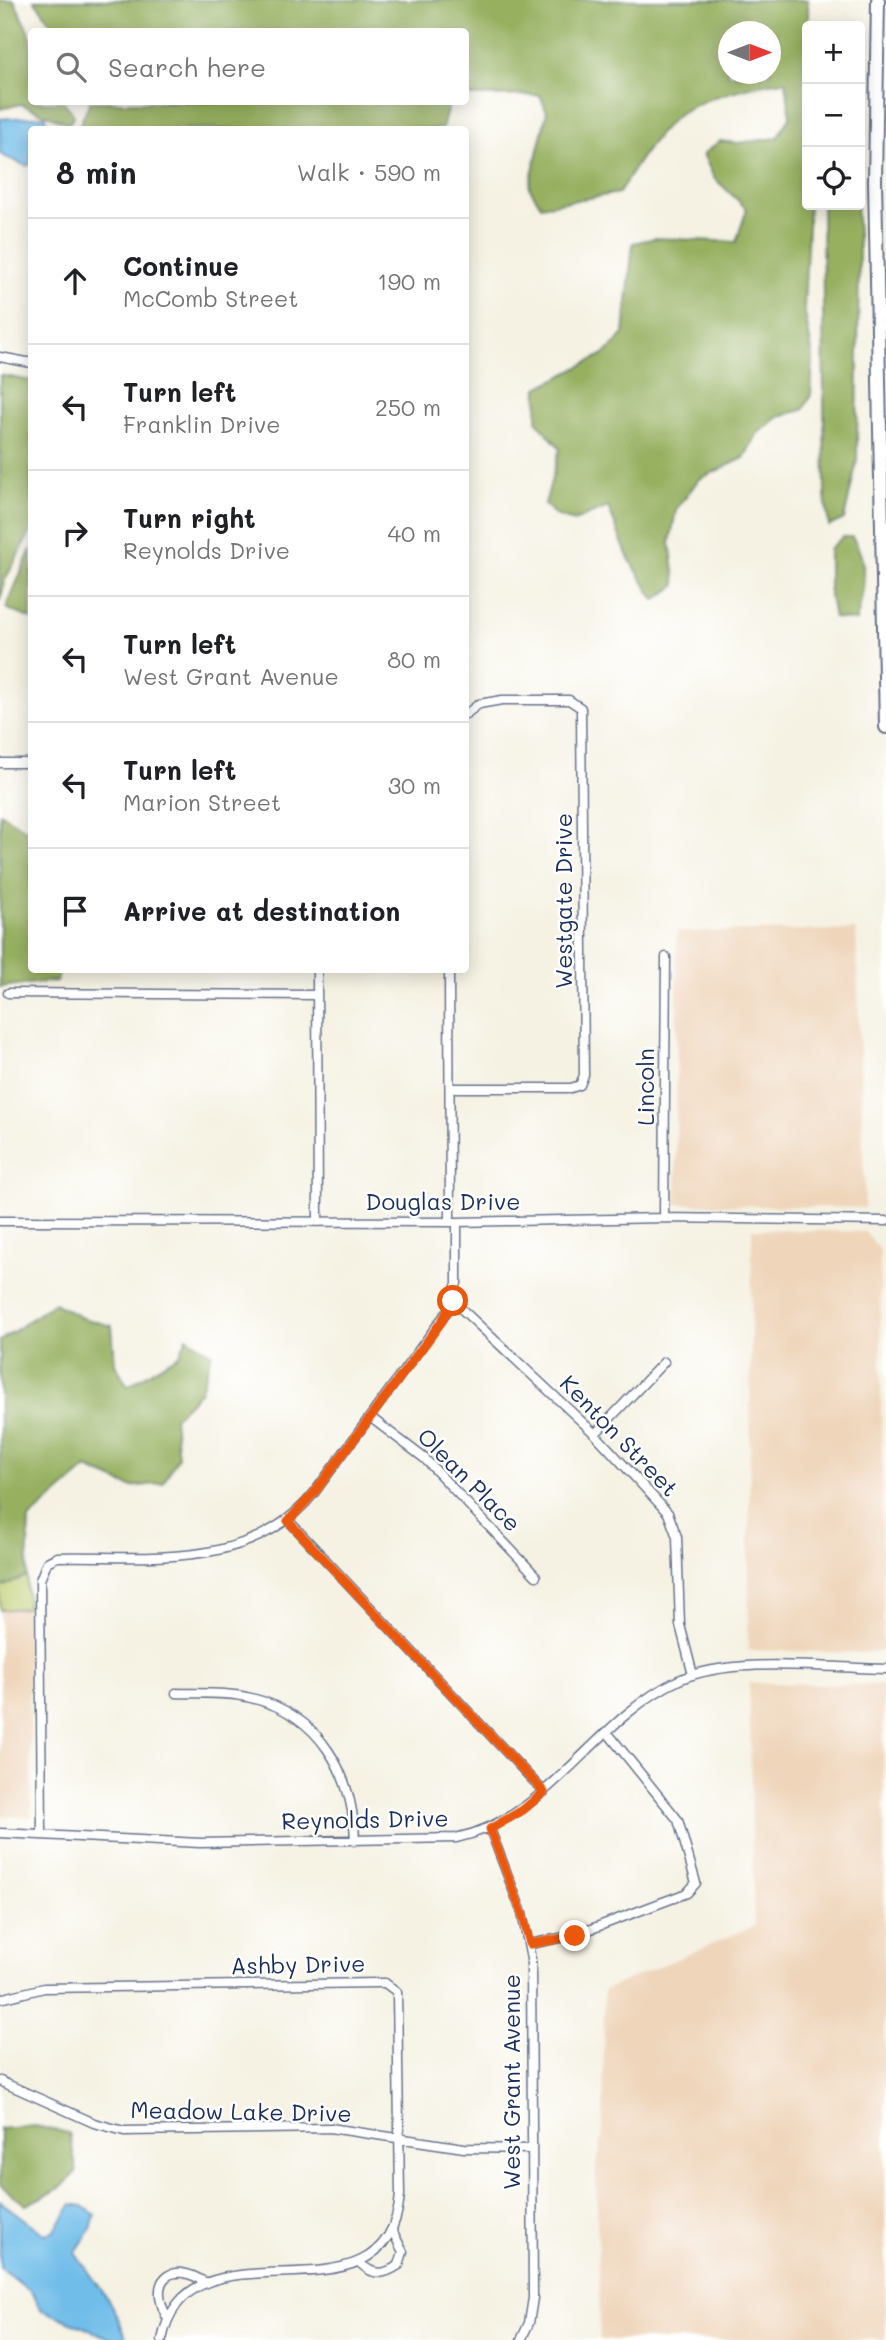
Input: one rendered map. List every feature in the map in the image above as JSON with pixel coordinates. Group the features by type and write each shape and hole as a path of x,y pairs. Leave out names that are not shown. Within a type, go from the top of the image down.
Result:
{"main road":[{"path":"878,0 875,181 886,727"}],"street":[{"path":"0,357 28,362"},
{"name":"Westgate Drive","path":"450,1088 571,1088 580,1084 584,1075 581,708 569,700 502,700 479,704 469,712"},
{"path":"0,763 28,763"},
{"name":"Lincoln","path":"664,1218 666,957"},
{"path":"317,973 318,1222"},
{"path":"42,1835 40,1580 47,1562 57,1557 215,1553 250,1543 288,1521 314,1493 442,1321 453,1301 457,1283 449,973"},
{"path":"8,993 317,995"},
{"name":"Douglas Drive","path":"0,1221 454,1222 664,1218 886,1220"},
{"name":"Kenton Street","path":"453,1301 595,1434 661,1502 674,1524 678,1550 680,1625 693,1675"},
{"path":"595,1434 664,1362"},
{"name":"Olean Place","path":"370,1417 432,1466 536,1576"},
{"path":"288,1521 544,1792"},
{"name":"Reynolds Drive","path":"0,1833 200,1843 456,1838 490,1829 523,1810 638,1704 693,1675 738,1667 886,1669"},
{"path":"176,1693 250,1697 302,1721 326,1745 344,1776 353,1808 355,1841"},
{"path":"530,1944 575,1936 687,1893 696,1883 678,1820 607,1732"},
{"name":"West Grant Avenue","path":"490,1829 522,1913 530,1944 533,2298 529,2323 521,2340"},
{"name":"Ashby Drive","path":"0,1999 44,1988 385,1983 397,1992 400,2195 392,2230 383,2245 360,2264 335,2273 237,2275 206,2283 184,2297 168,2319 162,2340"},
{"name":"Meadow Lake Drive","path":"0,2081 94,2123 124,2131 330,2128 464,2148 532,2149"},
{"name":"Ashby Drive","path":"360,2264 370,2272 379,2274 399,2265 403,2252 392,2230"},
{"path":"168,2319 158,2295 164,2278 171,2273 187,2272 206,2283"}],"shaded area":[{"path":"856,930 865,1208 676,1204 677,932"},
{"path":"752,1229 865,1232 880,1250 883,1651 860,1653 748,1650"},
{"path":"27,1608 32,1817 0,1816 0,1610"},
{"path":"749,1683 883,1685 886,2340 600,2340 596,2169 603,2133 604,1990 754,1926"}],"green space":[{"path":"0,0 14,0 28,30 28,105 66,105 74,115 69,124 21,104 0,109"},
{"path":"34,0 808,0 808,21 802,21 802,210 809,210 804,308 813,357 811,395 803,410 779,416 757,434 744,458 699,479 676,510 670,542 676,585 655,600 628,557 608,507 574,521 555,515 545,504 560,448 537,422 538,388 606,353 624,334 633,243 655,238 736,242 747,209 714,178 703,154 720,141 738,143 777,138 790,117 786,81 781,82 781,21 718,21 718,84 766,84 730,92 678,115 653,142 619,193 541,206 529,187 547,112 540,95 469,96 469,28 56,28"},
{"path":"89,105 448,105 443,126 79,126"},
{"path":"822,210 856,210 859,249 857,461 844,519 829,526 825,496"},
{"path":"0,375 28,380 28,537 5,580 0,601"},
{"path":"843,537 852,537 858,547 863,567 863,589 856,621 834,618 829,590 829,549"},
{"path":"28,556 28,618 6,608"},
{"path":"0,813 28,831 28,973 59,973 56,981 0,987"},
{"path":"54,1303 82,1318 112,1326 115,1364 128,1386 180,1354 187,1337 212,1354 200,1392 174,1418 178,1457 163,1483 131,1487 87,1468 29,1519 27,1576 0,1588 0,1341"},
{"path":"0,1576 27,1576 27,1608 0,1610"},
{"path":"35,2126 69,2133 77,2171 62,2187 26,2205 0,2185 0,2129"}],"water":[{"path":"45,116 47,126 28,126 28,165 0,154 0,119"},
{"path":"0,2201 44,2234 53,2232 72,2204 83,2206 95,2215 91,2229 75,2253 111,2304 127,2340 114,2340 40,2309 31,2292 0,2268"}],"route":[{"path":"453,1301 442,1321 314,1493 288,1521 544,1792 523,1810 490,1829 522,1913 530,1944 575,1936"}]}
